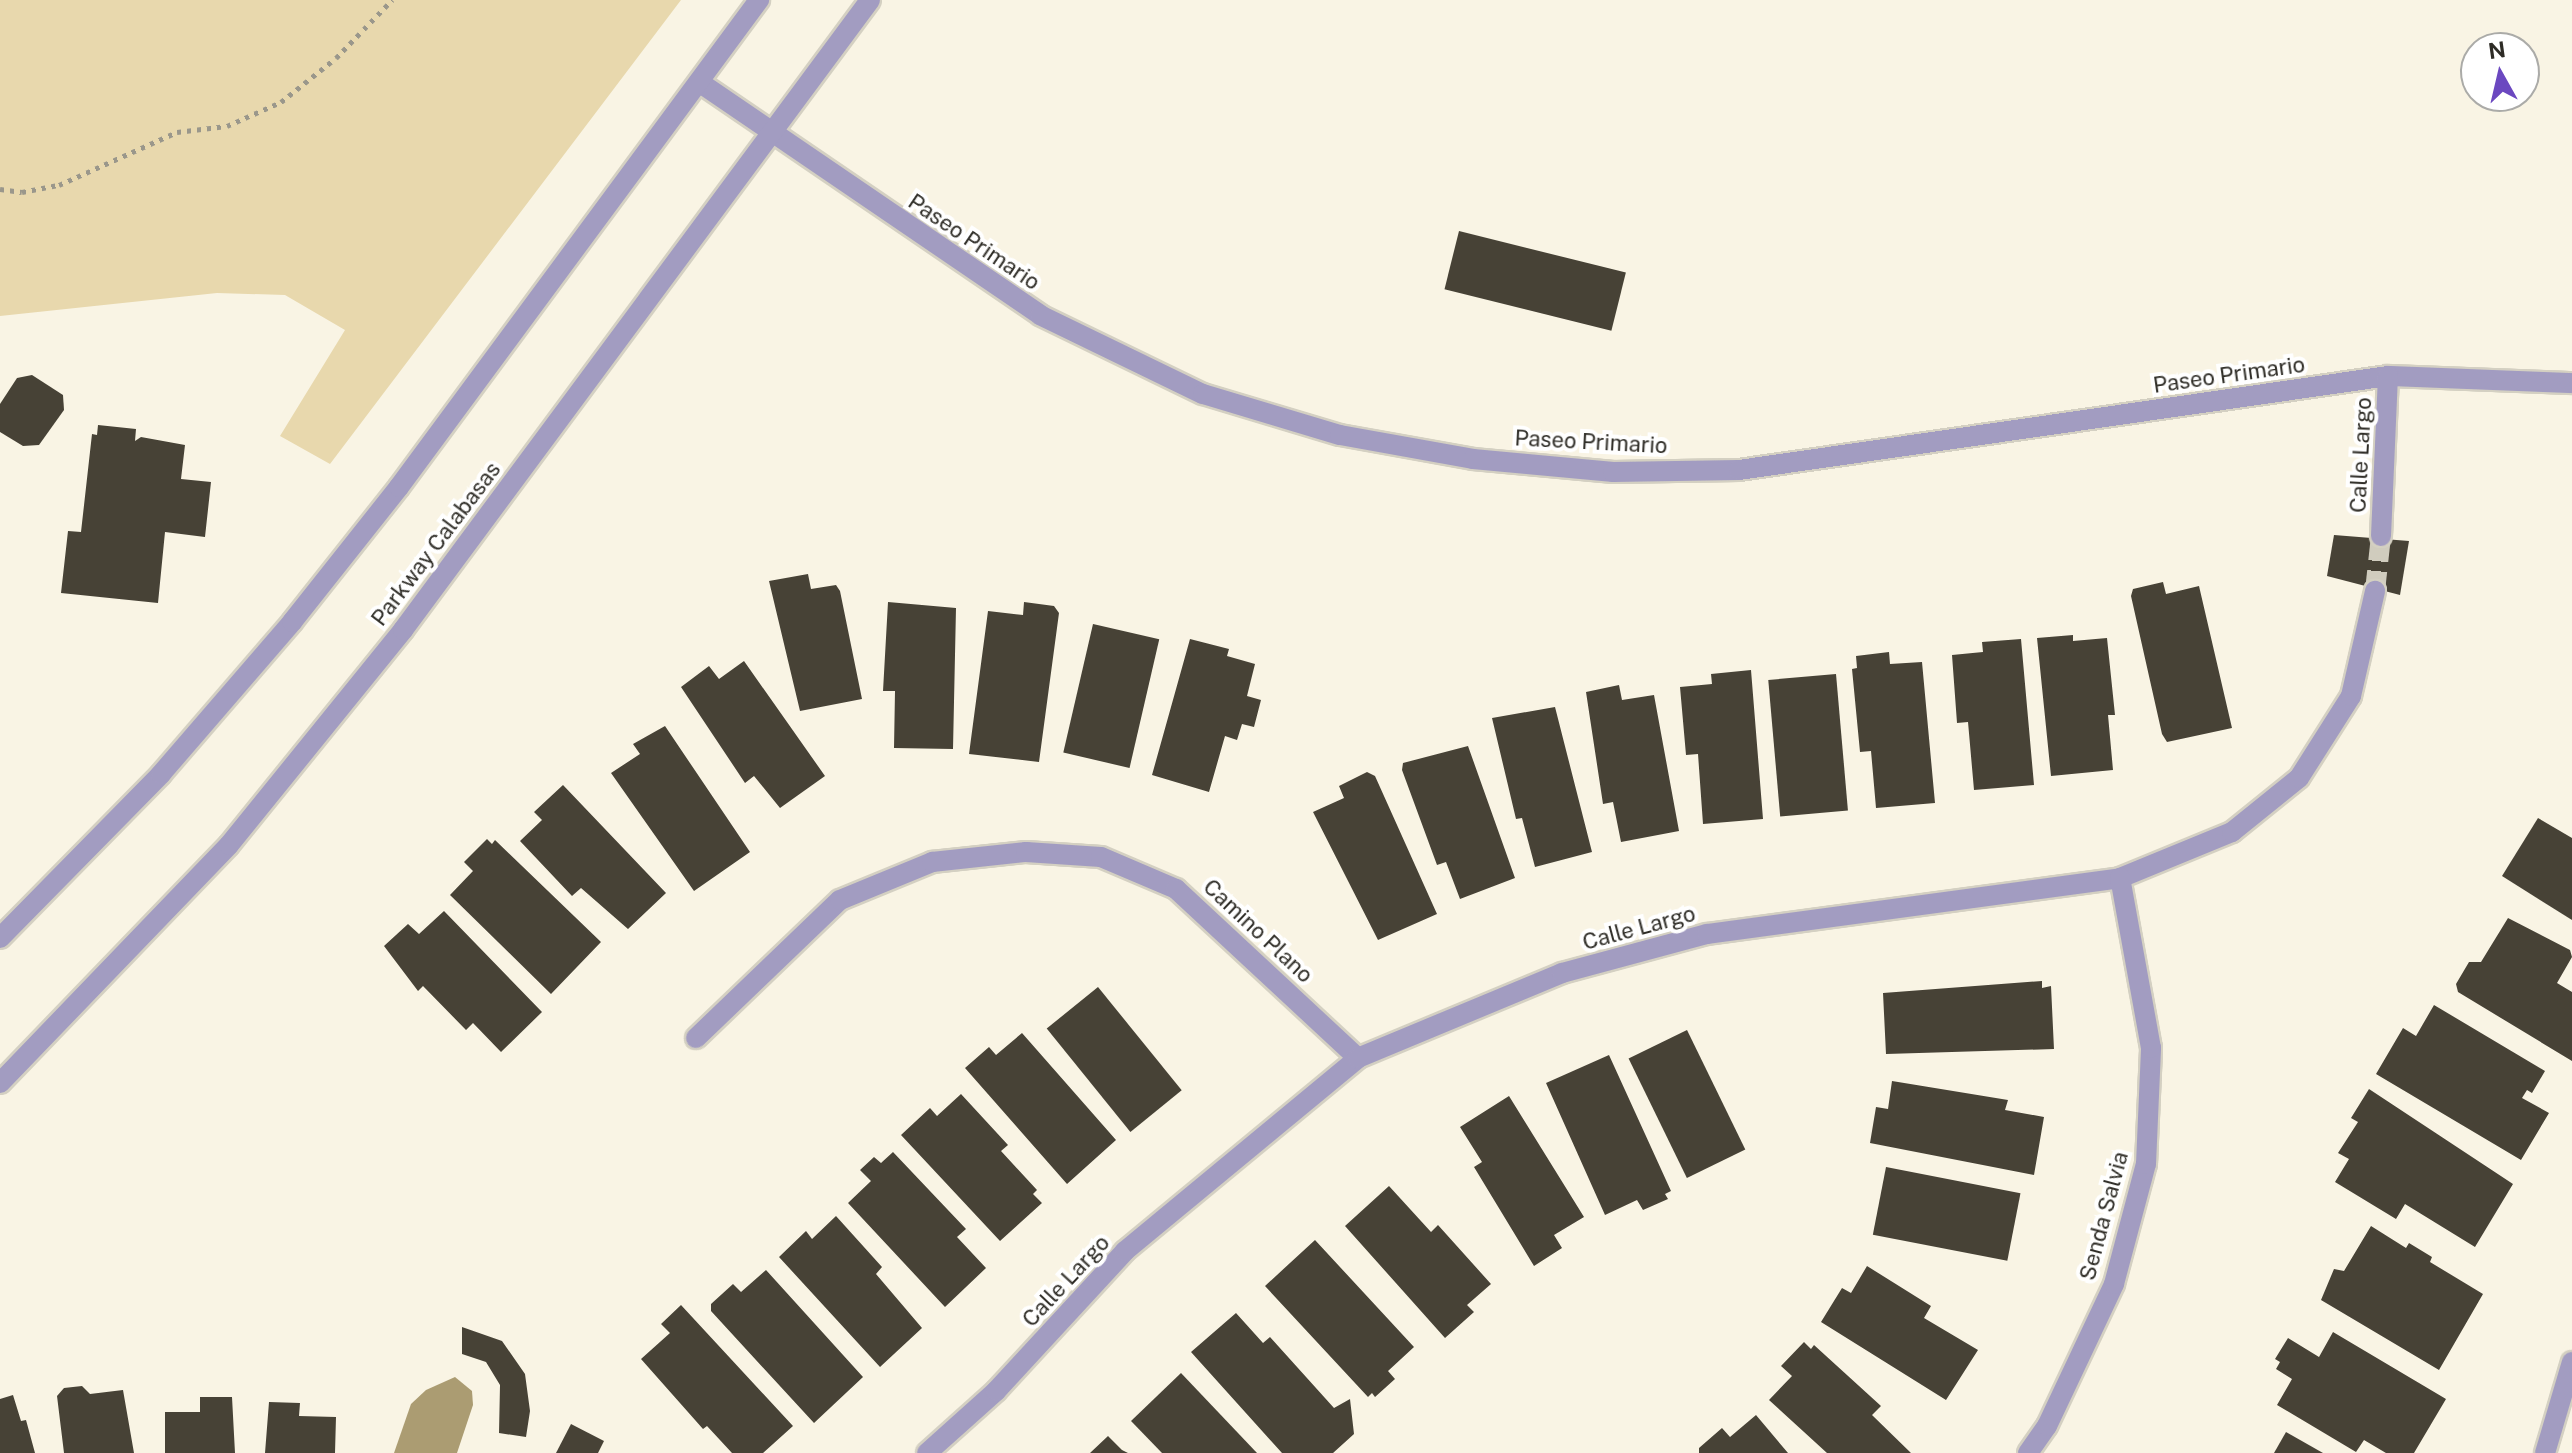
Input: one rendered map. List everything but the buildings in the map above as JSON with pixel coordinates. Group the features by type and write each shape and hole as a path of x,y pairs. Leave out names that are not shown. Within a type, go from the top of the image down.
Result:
{"street":[{"path":"0,938 161,774 292,622 399,487 759,0"},
{"name":"Parkway Calabasas","path":"0,1083 229,845 384,654 870,0"},
{"name":"Paseo Primario","path":"699,82 1040,315 1203,394 1340,435 1473,459 1613,472 1739,470 2388,376 2572,383"},
{"name":"Calle Largo","path":"2381,536 2388,376"},
{"name":"Calle Largo","path":"927,1453 996,1391 1125,1251 1358,1058 1562,973 1707,934 2120,878 2232,832 2299,778 2351,696 2375,591"},
{"name":"Camino Plano","path":"696,1038 840,900 932,862 1026,852 1101,857 1176,889 1358,1058"},
{"name":"Senda Salvia","path":"2028,1453 2047,1426 2114,1284 2146,1164 2151,1048 2120,878"},
{"path":"2545,1453 2572,1362"}],"path":[{"path":"0,189 22,192 59,185 177,132 227,126 281,102 336,58 392,0"}],"shaded area":[{"path":"0,0 681,0 330,464 280,436 345,330 285,295 217,293 0,316"},
{"path":"455,1377 472,1391 473,1405 457,1453 394,1453 411,1404 426,1390"}],"tunnel":[{"path":"2375,591 2381,536"}]}
